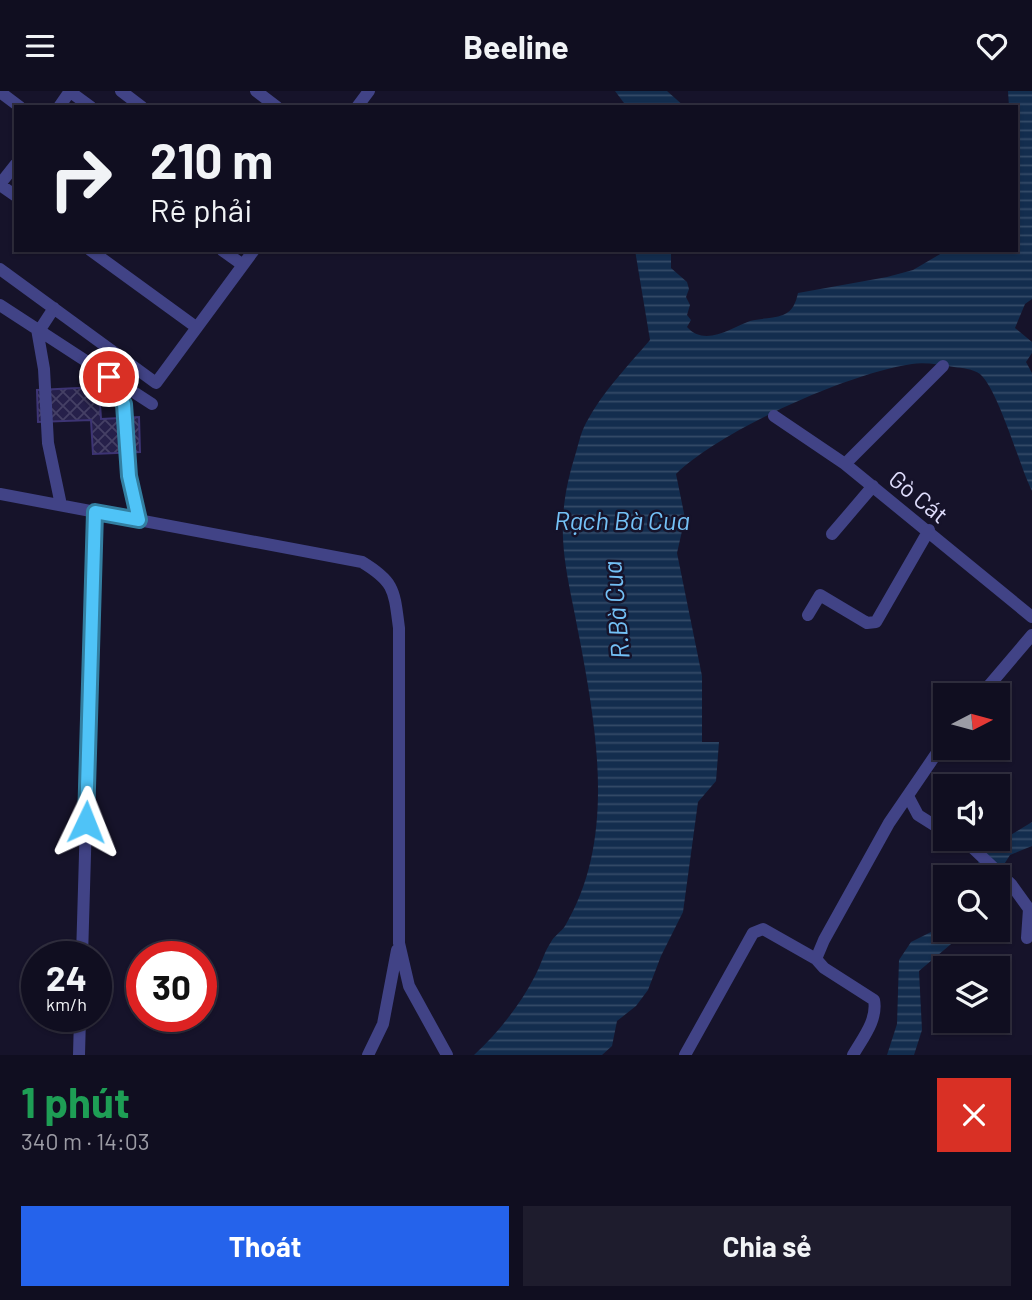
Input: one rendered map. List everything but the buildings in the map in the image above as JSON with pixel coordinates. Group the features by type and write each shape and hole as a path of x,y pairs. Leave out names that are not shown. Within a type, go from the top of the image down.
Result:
{"street":[{"path":"70,91 88,105"},
{"path":"121,91 139,105"},
{"path":"256,91 274,105"},
{"path":"0,92 17,105"},
{"path":"0,185 14,167"},
{"path":"93,252 196,327"},
{"path":"225,252 243,265"},
{"path":"0,269 156,383 253,252"},
{"path":"0,305 152,404"},
{"path":"54,308 38,330 44,369 48,443 61,505"},
{"path":"845,464 943,366"},
{"path":"109,377 124,404 129,476 139,520"},
{"name":"Gò Cát","path":"775,416 845,464 929,530 1032,617"},
{"path":"832,534 873,486"},
{"path":"0,494 362,562 386,576 395,598 399,628 399,943 404,971 447,1055"},
{"path":"82,941 95,512"},
{"path":"808,615 820,595 867,623 876,622 929,530"},
{"path":"991,683 1032,635"},
{"path":"816,959 824,940 908,796 933,759"},
{"path":"908,796 918,815 933,824"},
{"path":"978,851 1029,909 1027,938"},
{"path":"685,1055 753,933 763,929 816,959 824,968 874,1000 876,1009 869,1028 853,1055"},
{"path":"368,1055 383,1024 399,943"},
{"path":"79,1055 80,1032"}],"water":[{"path":"615,91 667,91 683,105 626,105"},
{"name":"Rạch Bà Cua","path":"1008,91 1032,91 1032,299 1025,304 1015,328 1032,342 1032,353 1026,362 1032,373 1032,491 994,396 980,374 967,369 928,364 912,364 855,379 787,406 723,440 676,474 685,518 677,553 702,676 702,742 719,742 716,781 698,802 683,912 648,990 636,1006 617,1021 612,1046 602,1055 474,1055 508,1018 529,987 549,946 565,926 581,893 591,858 597,822 596,749 564,550 564,508 567,485 586,423 608,390 650,340 635,252 671,252 671,268 687,282 689,289 686,297 690,305 687,315 691,320 687,327 694,333 710,336 750,321 783,315 792,309 798,293 913,270 944,252 1018,252 1018,105 1009,105"},
{"path":"1032,822 1032,846 1010,855 1004,865 978,865 979,859 987,851 1010,851 1010,835"},
{"path":"933,931 933,942 954,942 937,956 933,956 933,959 919,971 922,1030 914,1055 887,1055 897,1024 899,960 911,942"}],"route":[{"path":"86,822 95,512 139,520 129,476 124,404 109,377"}],"water label":[{"name":"R.Bà Cua","path":"615,610"}]}
